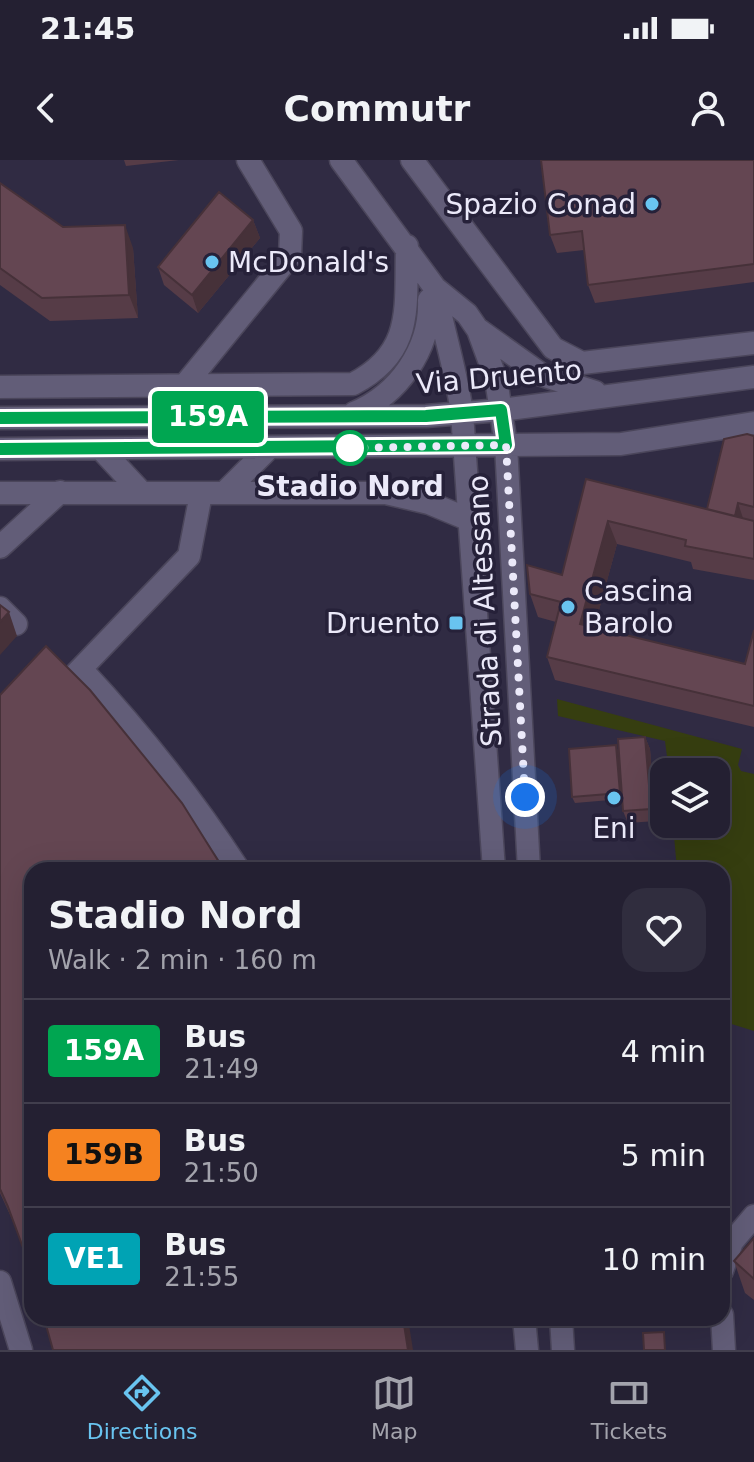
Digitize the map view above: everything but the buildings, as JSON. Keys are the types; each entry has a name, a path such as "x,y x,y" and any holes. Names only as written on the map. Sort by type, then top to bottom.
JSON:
{"street":[{"path":"184,386 290,256 291,231 248,160"},
{"path":"341,160 431,281 467,314 478,330 542,375 570,386 616,396"},
{"name":"Via Druento","path":"412,160 553,348 563,356 582,363 609,362 754,343"},
{"path":"0,387 353,384 370,375 396,350 401,335 407,246"},
{"path":"346,416 374,405 412,366 426,333 431,281"},
{"name":"Strada di Altessano","path":"431,281 442,329 454,361 462,413 493,862"},
{"name":"Strada di Altessano","path":"478,330 496,379 506,445 529,862"},
{"name":"Via Druento","path":"0,418 462,413 754,377"},
{"path":"224,387 249,417"},
{"path":"0,449 621,444 754,423"},
{"path":"224,493 269,448"},
{"path":"101,449 142,493"},
{"path":"0,547 60,492"},
{"path":"0,493 386,493 429,503 470,520"},
{"path":"201,494 189,556 76,674 132,723 203,815 234,862"},
{"path":"730,1248 754,1216"},
{"path":"0,1282 21,1350"},
{"path":"562,1326 563,1350"},
{"path":"723,1326 724,1350"}],"green space":[{"path":"557,699 742,749 738,765 741,771 754,774 754,1031 730,1024 730,862 676,862 674,838 730,838 730,758 667,758 665,741 558,716"}],"bus line":[{"name":"159A","path":"0,418 426,416 501,410 506,445 0,449"}],"place":[{"name":"Spazio Conad","path":"652,204"},
{"name":"McDonald's","path":"212,262"},
{"name":"Stadio Nord","path":"350,448"},
{"name":"Cascina Barolo","path":"568,607"},
{"name":"Druento","path":"456,623"},
{"name":"Eni","path":"614,798"}],"route":[{"path":"350,448 506,445 525,797"}]}
